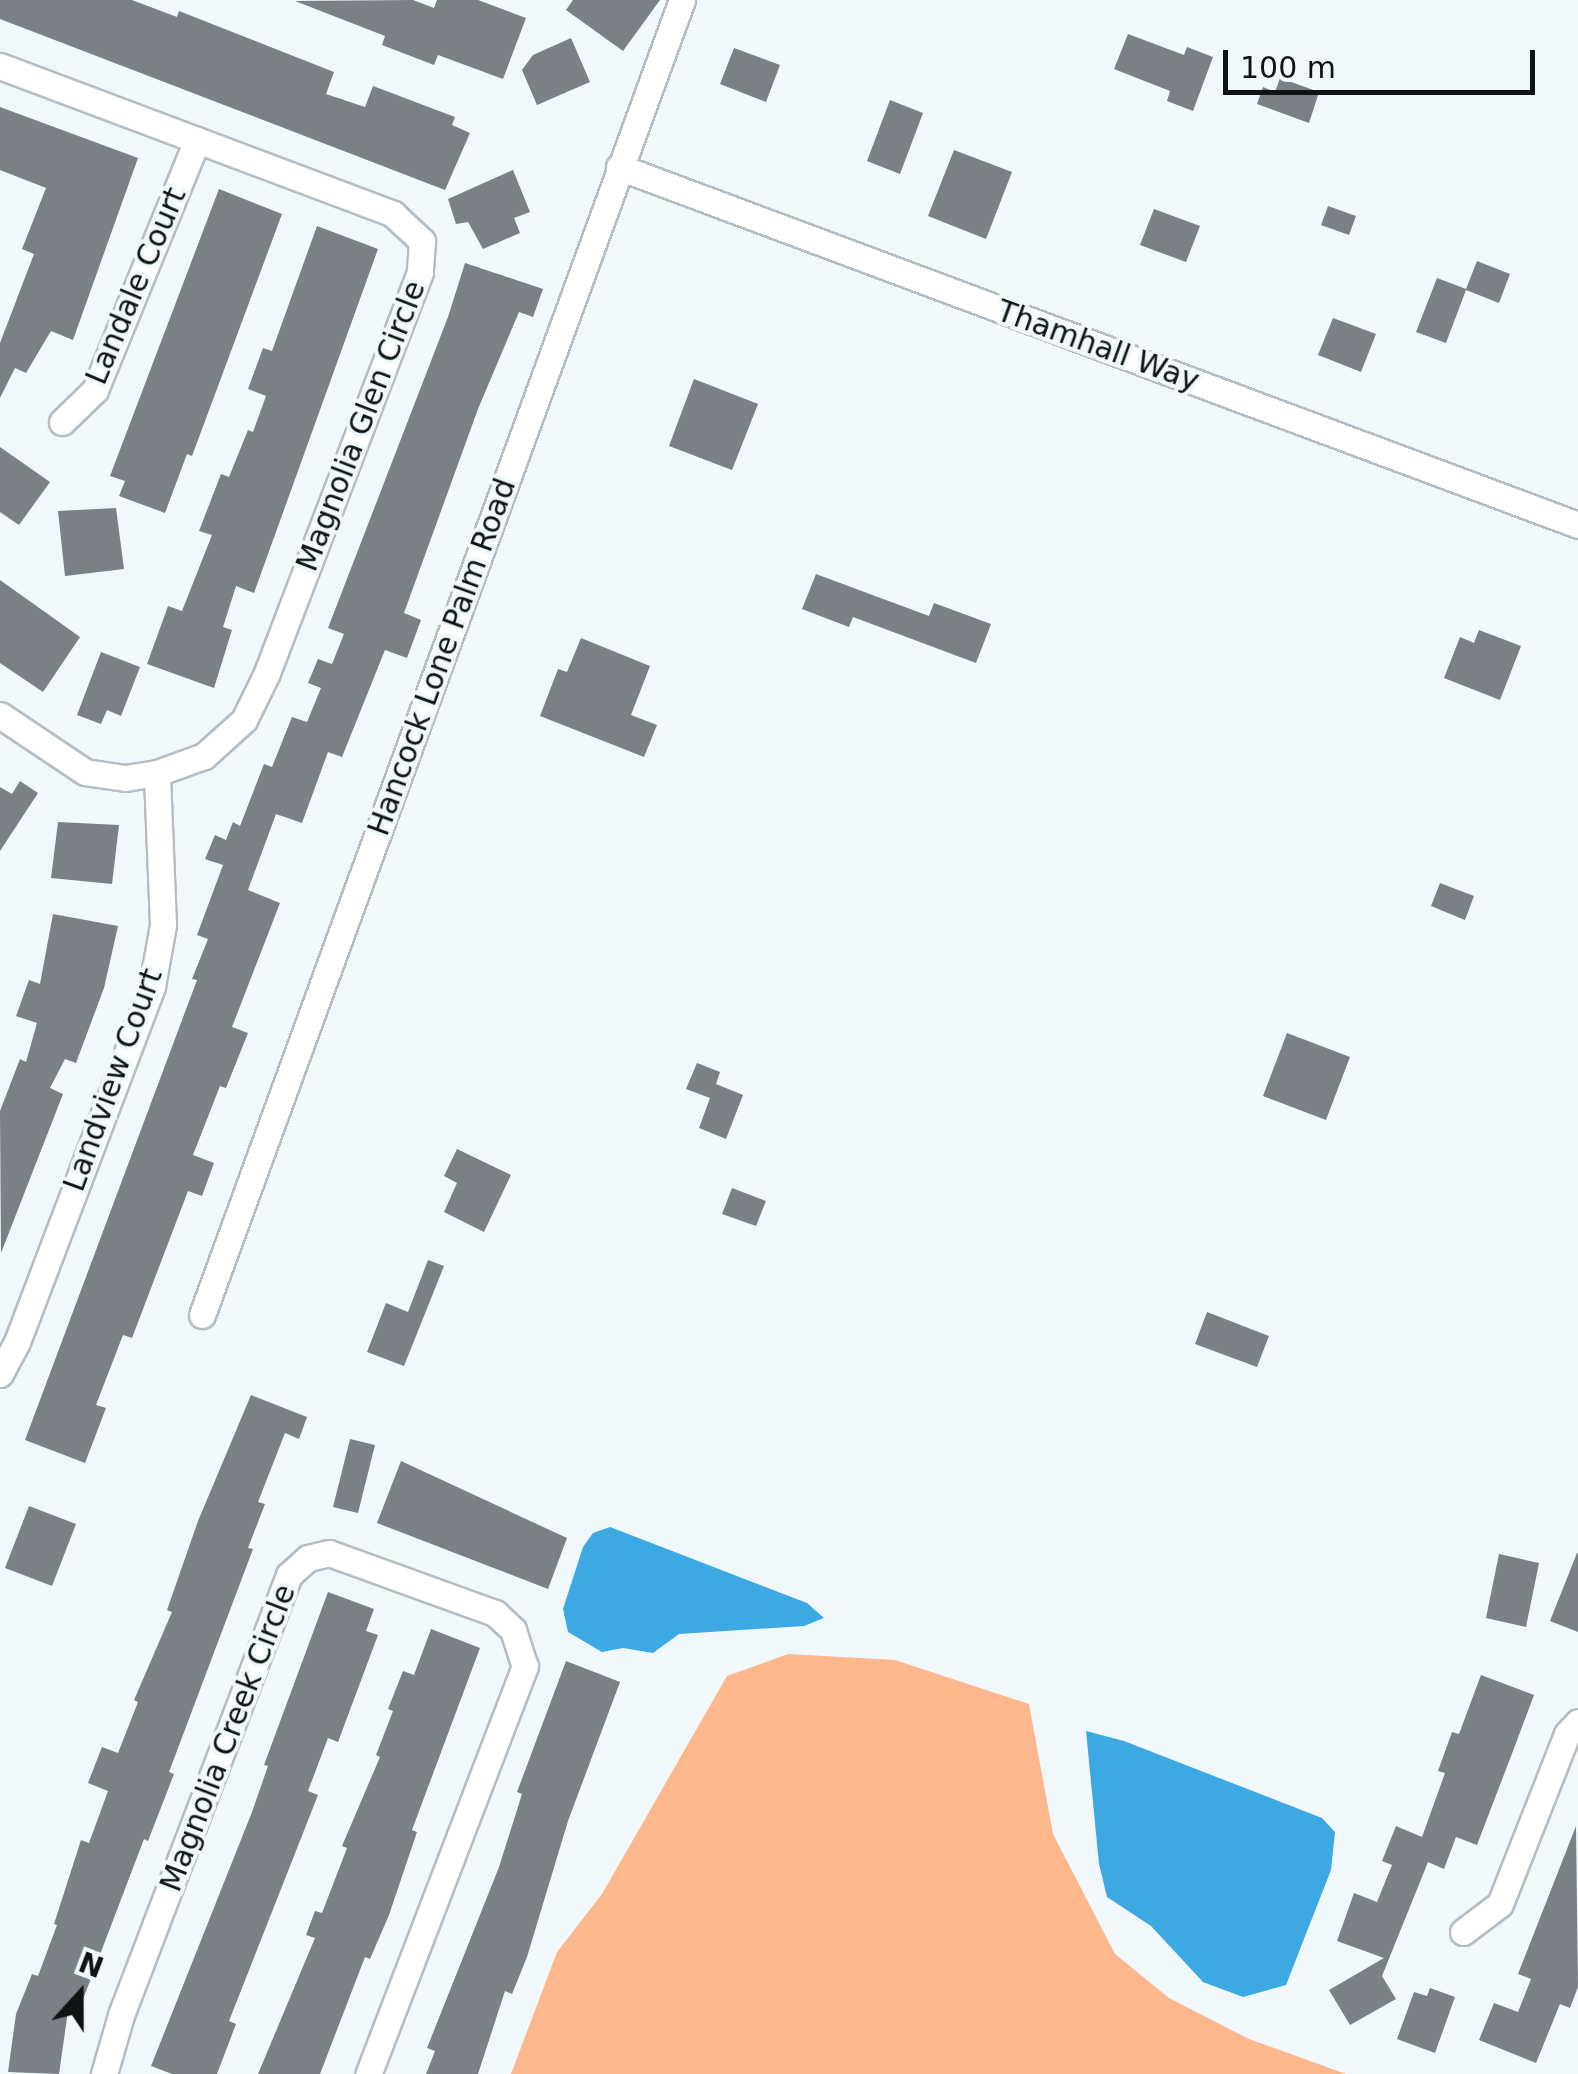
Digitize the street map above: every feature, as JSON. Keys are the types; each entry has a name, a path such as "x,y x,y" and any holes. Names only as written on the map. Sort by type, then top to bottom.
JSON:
{"street":[{"name":"Hancock Lone Palm Road","path":"202,1315 682,0"},
{"name":"Magnolia Glen Circle","path":"0,66 393,214 422,241 420,272 266,674 244,720 204,756 157,773 125,778 85,772 0,715"},
{"name":"Landale Court","path":"62,422 95,390 197,140"},
{"name":"Thamhall Way","path":"619,167 1578,525"},
{"name":"Landview Court","path":"0,1374 17,1342 152,986 162,925 157,773"},
{"name":"Magnolia Creek Circle","path":"104,2074 121,2014 289,1574 308,1558 329,1554 495,1613 513,1630 526,1666 368,2074"},
{"path":"1463,1932 1500,1904 1567,1734 1578,1722"}],"shaded area":[{"path":"788,1654 895,1660 1029,1704 1053,1834 1115,1954 1169,1998 1249,2039 1346,2074 511,2074 557,1952 602,1894 727,1676"}],"water":[{"path":"610,1527 807,1603 824,1618 804,1626 679,1634 653,1653 623,1648 602,1652 568,1632 563,1609 583,1547 593,1533"},
{"path":"1086,1731 1124,1741 1322,1818 1335,1832 1331,1870 1286,1985 1243,1997 1203,1982 1151,1926 1107,1897 1099,1864"}],"building":[{"path":"0,0 132,0 177,17 179,11 334,72 326,94 365,107 373,86 455,117 452,125 470,133 445,190 0,19"},
{"path":"413,0 434,8 437,0 478,0 526,18 503,79 438,55 434,65 382,45 385,36 295,1"},
{"path":"573,0 660,0 623,51 566,10"},
{"path":"1128,34 1184,55 1187,47 1213,57 1193,111 1167,101 1170,91 1114,69"},
{"path":"571,38 590,82 537,105 522,70 533,55"},
{"path":"734,48 780,65 766,102 720,84"},
{"path":"1280,78 1319,92 1309,123 1257,104 1263,87 1275,92"},
{"path":"890,100 923,113 900,174 867,161"},
{"path":"0,107 138,158 73,340 51,331 26,373 15,368 0,398 0,343 34,254 22,249 46,188 0,170"},
{"path":"954,150 1012,172 986,239 928,216"},
{"path":"513,170 530,212 514,218 520,233 483,249 468,222 456,224 448,199"},
{"path":"219,189 282,214 192,456 187,454 165,513 119,496 125,481 110,476"},
{"path":"1328,206 1356,216 1349,235 1321,225"},
{"path":"1154,209 1200,226 1186,262 1140,245"},
{"path":"317,226 378,249 254,593 236,586 223,627 232,630 214,688 147,664 168,606 182,611 212,535 199,531 221,474 229,477 248,430 253,432 266,396 248,389 263,348 272,351"},
{"path":"1477,261 1510,274 1499,303 1466,290 1446,343 1416,332 1437,278 1466,289"},
{"path":"465,263 543,289 533,317 519,312 478,409 404,613 421,620 407,658 385,650 342,757 328,752 302,823 276,814 248,890 280,903 232,1027 248,1033 226,1088 220,1086 193,1155 214,1163 202,1196 188,1191 132,1338 123,1335 96,1405 106,1408 85,1463 25,1440 197,980 192,979 208,939 197,935 223,865 205,859 215,835 226,840 233,822 240,826 264,764 272,767 292,717 307,722 321,688 308,683 318,659 332,664 344,634 328,628 448,317"},
{"path":"1333,318 1376,334 1361,372 1318,355"},
{"path":"694,379 758,404 732,470 669,446"},
{"path":"0,447 50,482 19,525 0,512"},
{"path":"116,508 124,569 65,576 58,511"},
{"path":"816,574 929,616 934,603 991,624 976,663 853,617 849,627 802,609"},
{"path":"0,580 80,637 43,692 0,663"},
{"path":"1479,630 1521,646 1500,700 1444,678 1460,637 1474,643"},
{"path":"581,638 650,666 631,715 657,725 644,757 540,716 558,669 567,672"},
{"path":"101,652 140,667 121,716 107,710 101,724 77,715"},
{"path":"20,781 38,793 0,851 0,787 12,794"},
{"path":"58,822 119,825 112,884 51,878"},
{"path":"1440,883 1474,896 1465,920 1431,906"},
{"path":"53,914 118,926 104,988 76,1063 65,1059 50,1088 63,1094 1,1253 0,1111 20,1059 26,1062 37,1023 16,1016 29,980 40,984"},
{"path":"1287,1033 1350,1057 1326,1120 1263,1096"},
{"path":"697,1063 720,1072 716,1084 743,1095 726,1139 699,1128 710,1098 686,1089"},
{"path":"457,1149 511,1175 484,1232 444,1212 457,1183 444,1176"},
{"path":"732,1188 766,1201 756,1226 722,1214"},
{"path":"428,1260 444,1266 404,1366 367,1352 386,1303 408,1312"},
{"path":"1207,1312 1269,1336 1257,1367 1195,1344"},
{"path":"251,1395 307,1417 299,1439 285,1433 258,1502 265,1504 248,1548 253,1549 169,1772 174,1774 148,1841 144,1839 77,2015 68,2011 59,2074 8,2072 16,2014 32,1974 38,1976 81,1840 89,1843 108,1791 88,1783 102,1747 118,1753 138,1702 134,1700 172,1612 167,1610 198,1521"},
{"path":"350,1439 375,1445 358,1513 333,1507"},
{"path":"401,1461 567,1538 548,1589 377,1523"},
{"path":"29,1506 76,1524 52,1586 5,1568"},
{"path":"1578,1553 1578,1632 1550,1621"},
{"path":"1499,1554 1539,1563 1526,1627 1486,1618"},
{"path":"328,1592 374,1609 366,1631 378,1635 338,1742 328,1738 308,1791 318,1795 229,2021 236,2024 217,2074 172,2074 151,2066 252,1812 268,1766 264,1765"},
{"path":"431,1629 480,1648 412,1830 417,1832 389,1915 370,1959 365,1957 320,2074 258,2074 315,1938 306,1935 315,1911 322,1913 347,1848 342,1846 380,1757 376,1755 393,1711 388,1709 403,1671 414,1675"},
{"path":"566,1661 620,1682 568,1821 527,1957 512,1994 505,1991 478,2074 426,2074 435,2051 427,2048 499,1867 522,1794 517,1792"},
{"path":"1481,1675 1534,1695 1477,1845 1456,1837 1444,1869 1428,1862 1382,1976 1396,1999 1350,2025 1329,1990 1384,1958 1337,1941 1354,1893 1377,1902 1392,1865 1382,1861 1396,1826 1422,1837 1445,1773 1438,1771 1452,1732 1459,1734"},
{"path":"1576,1826 1578,1987 1570,2008 1560,2004 1536,2063 1479,2040 1494,2003 1518,2012 1531,1979 1518,1974"},
{"path":"1430,1988 1455,1997 1435,2053 1397,2039 1414,1992 1427,1996"}]}
